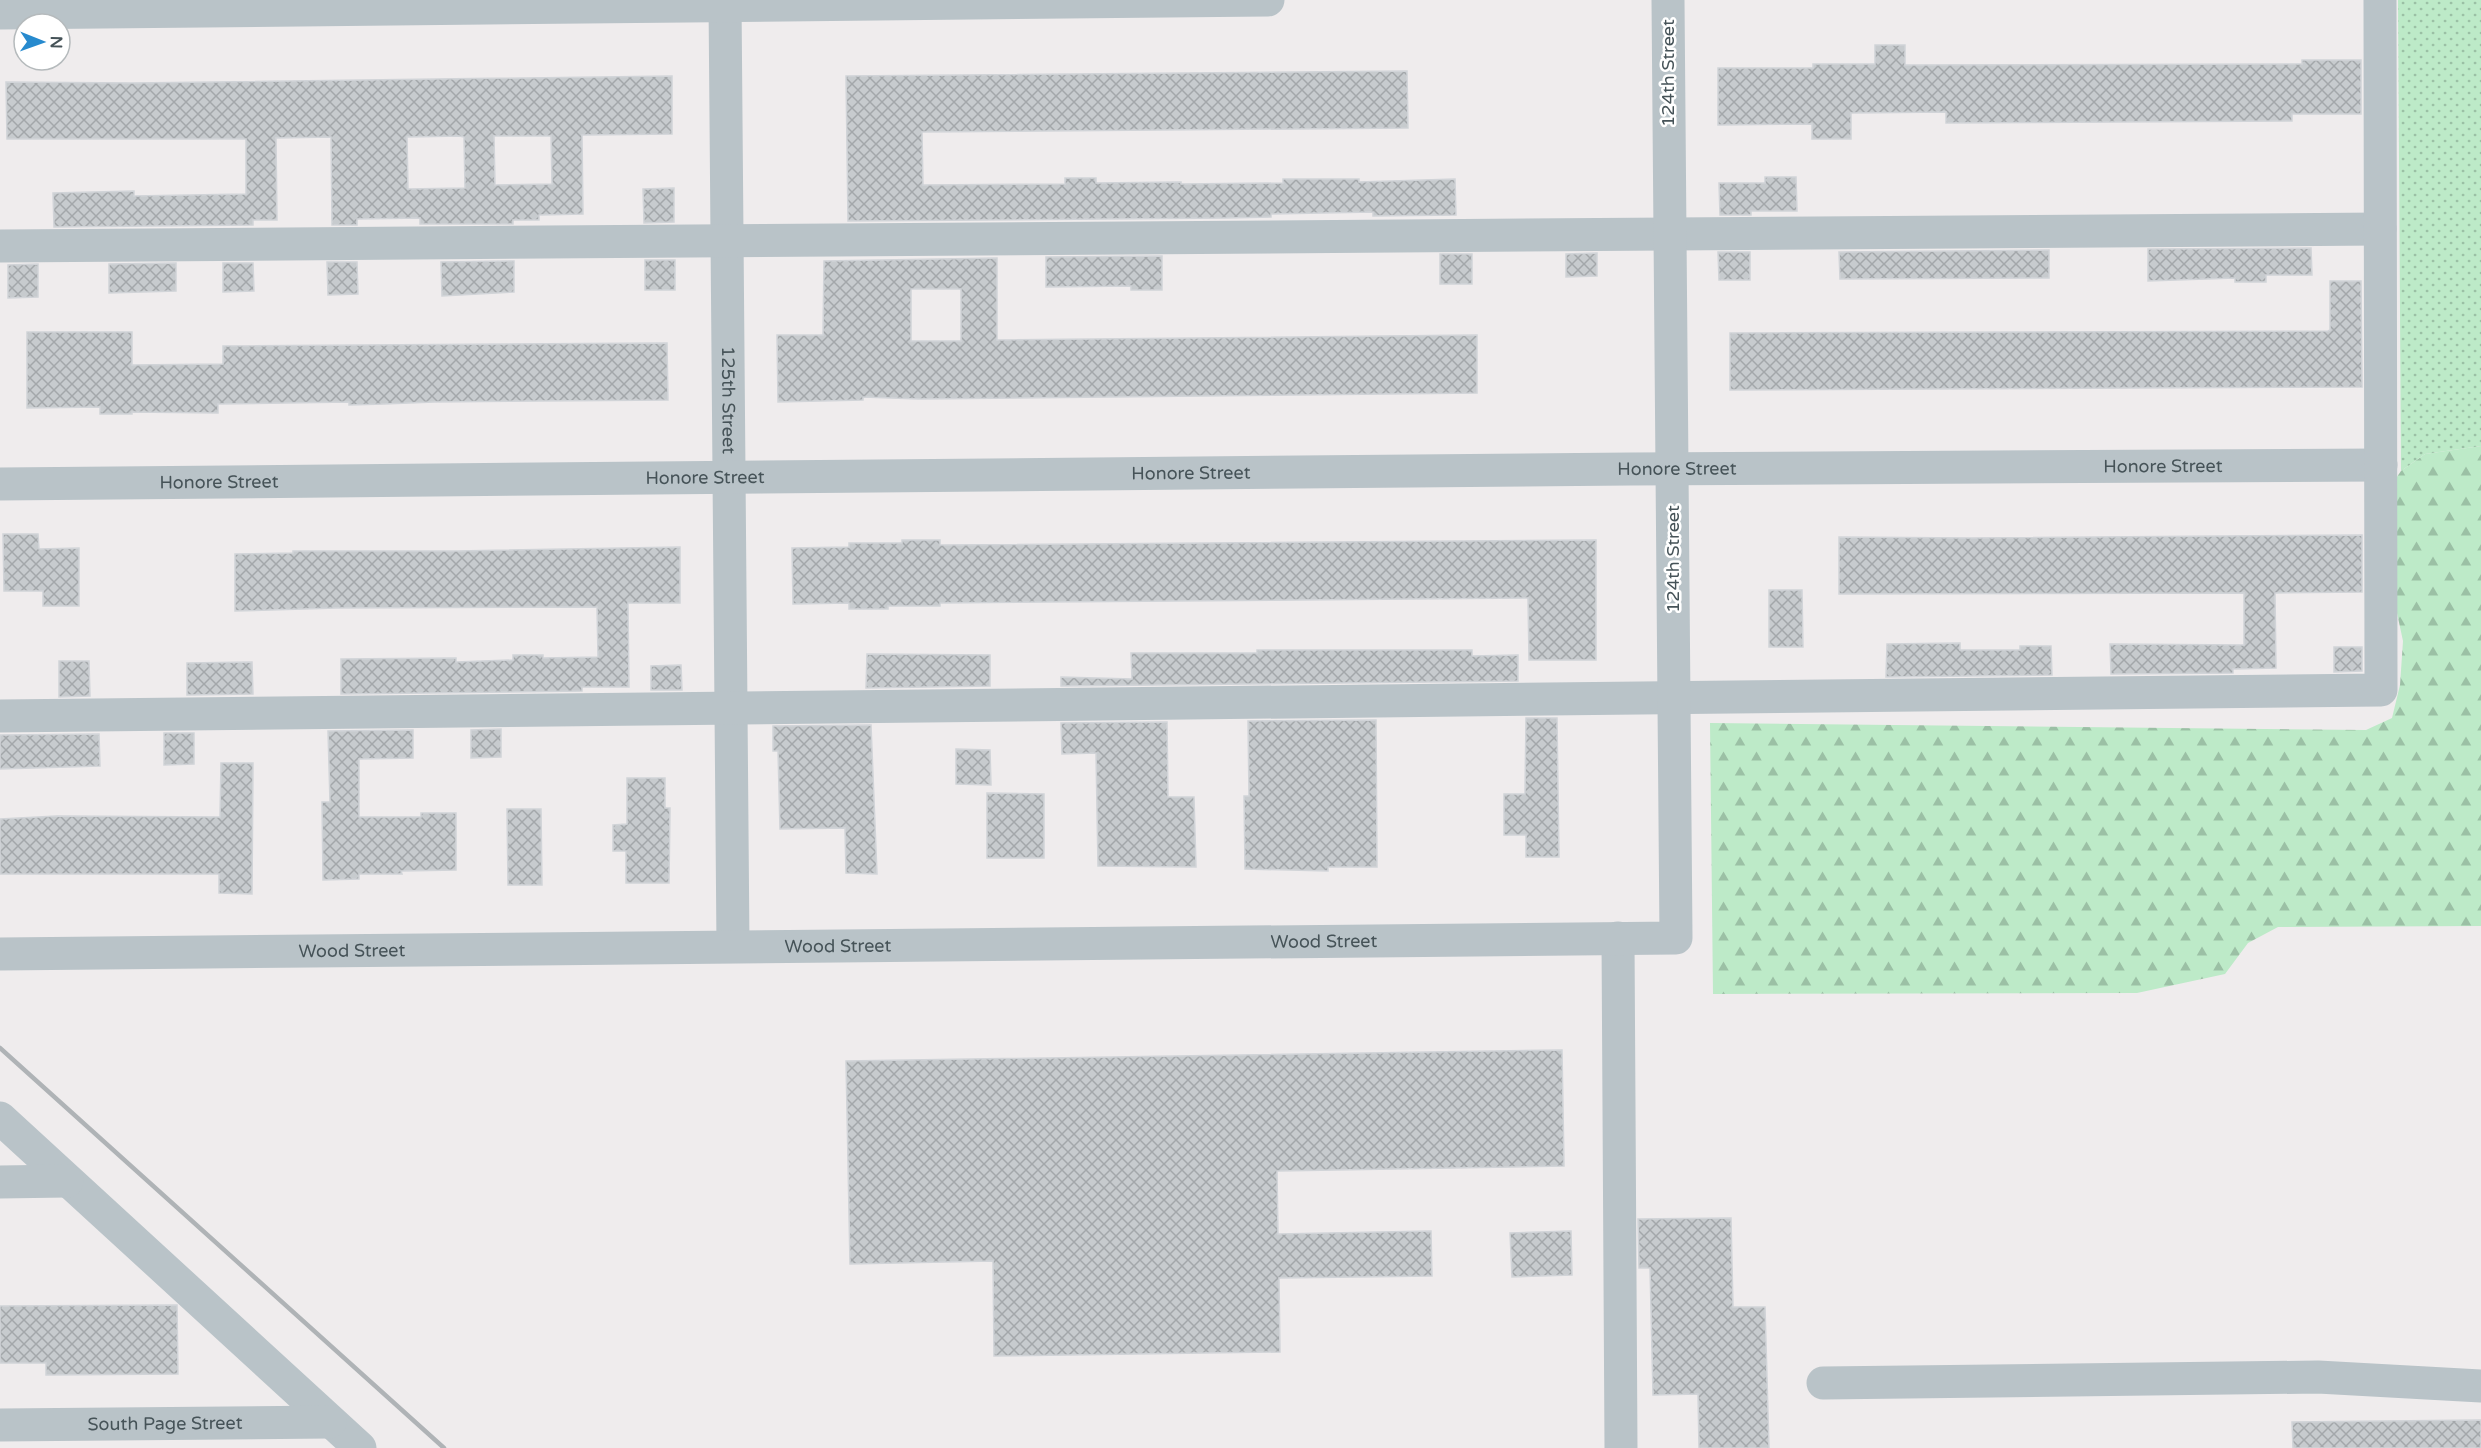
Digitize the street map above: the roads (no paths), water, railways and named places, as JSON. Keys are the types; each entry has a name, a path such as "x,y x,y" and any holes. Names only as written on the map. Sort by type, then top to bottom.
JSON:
{"street":[{"path":"0,13 725,3 1268,0"},
{"name":"124th Street","path":"1668,0 1676,938"},
{"path":"0,716 2381,690 2380,0"},
{"name":"125th Street","path":"725,3 734,946"},
{"path":"0,246 2380,230"},
{"name":"Honore Street","path":"0,484 2381,465"},
{"path":"1618,938 1621,1448"},
{"name":"Wood Street","path":"0,954 1676,938"},
{"path":"0,1118 360,1448"},
{"path":"0,1182 67,1181"},
{"path":"1823,1383 2318,1377 2481,1386"},
{"name":"South Page Street","path":"0,1425 330,1422"}],"railway":[{"path":"0,1048 444,1448"}]}
